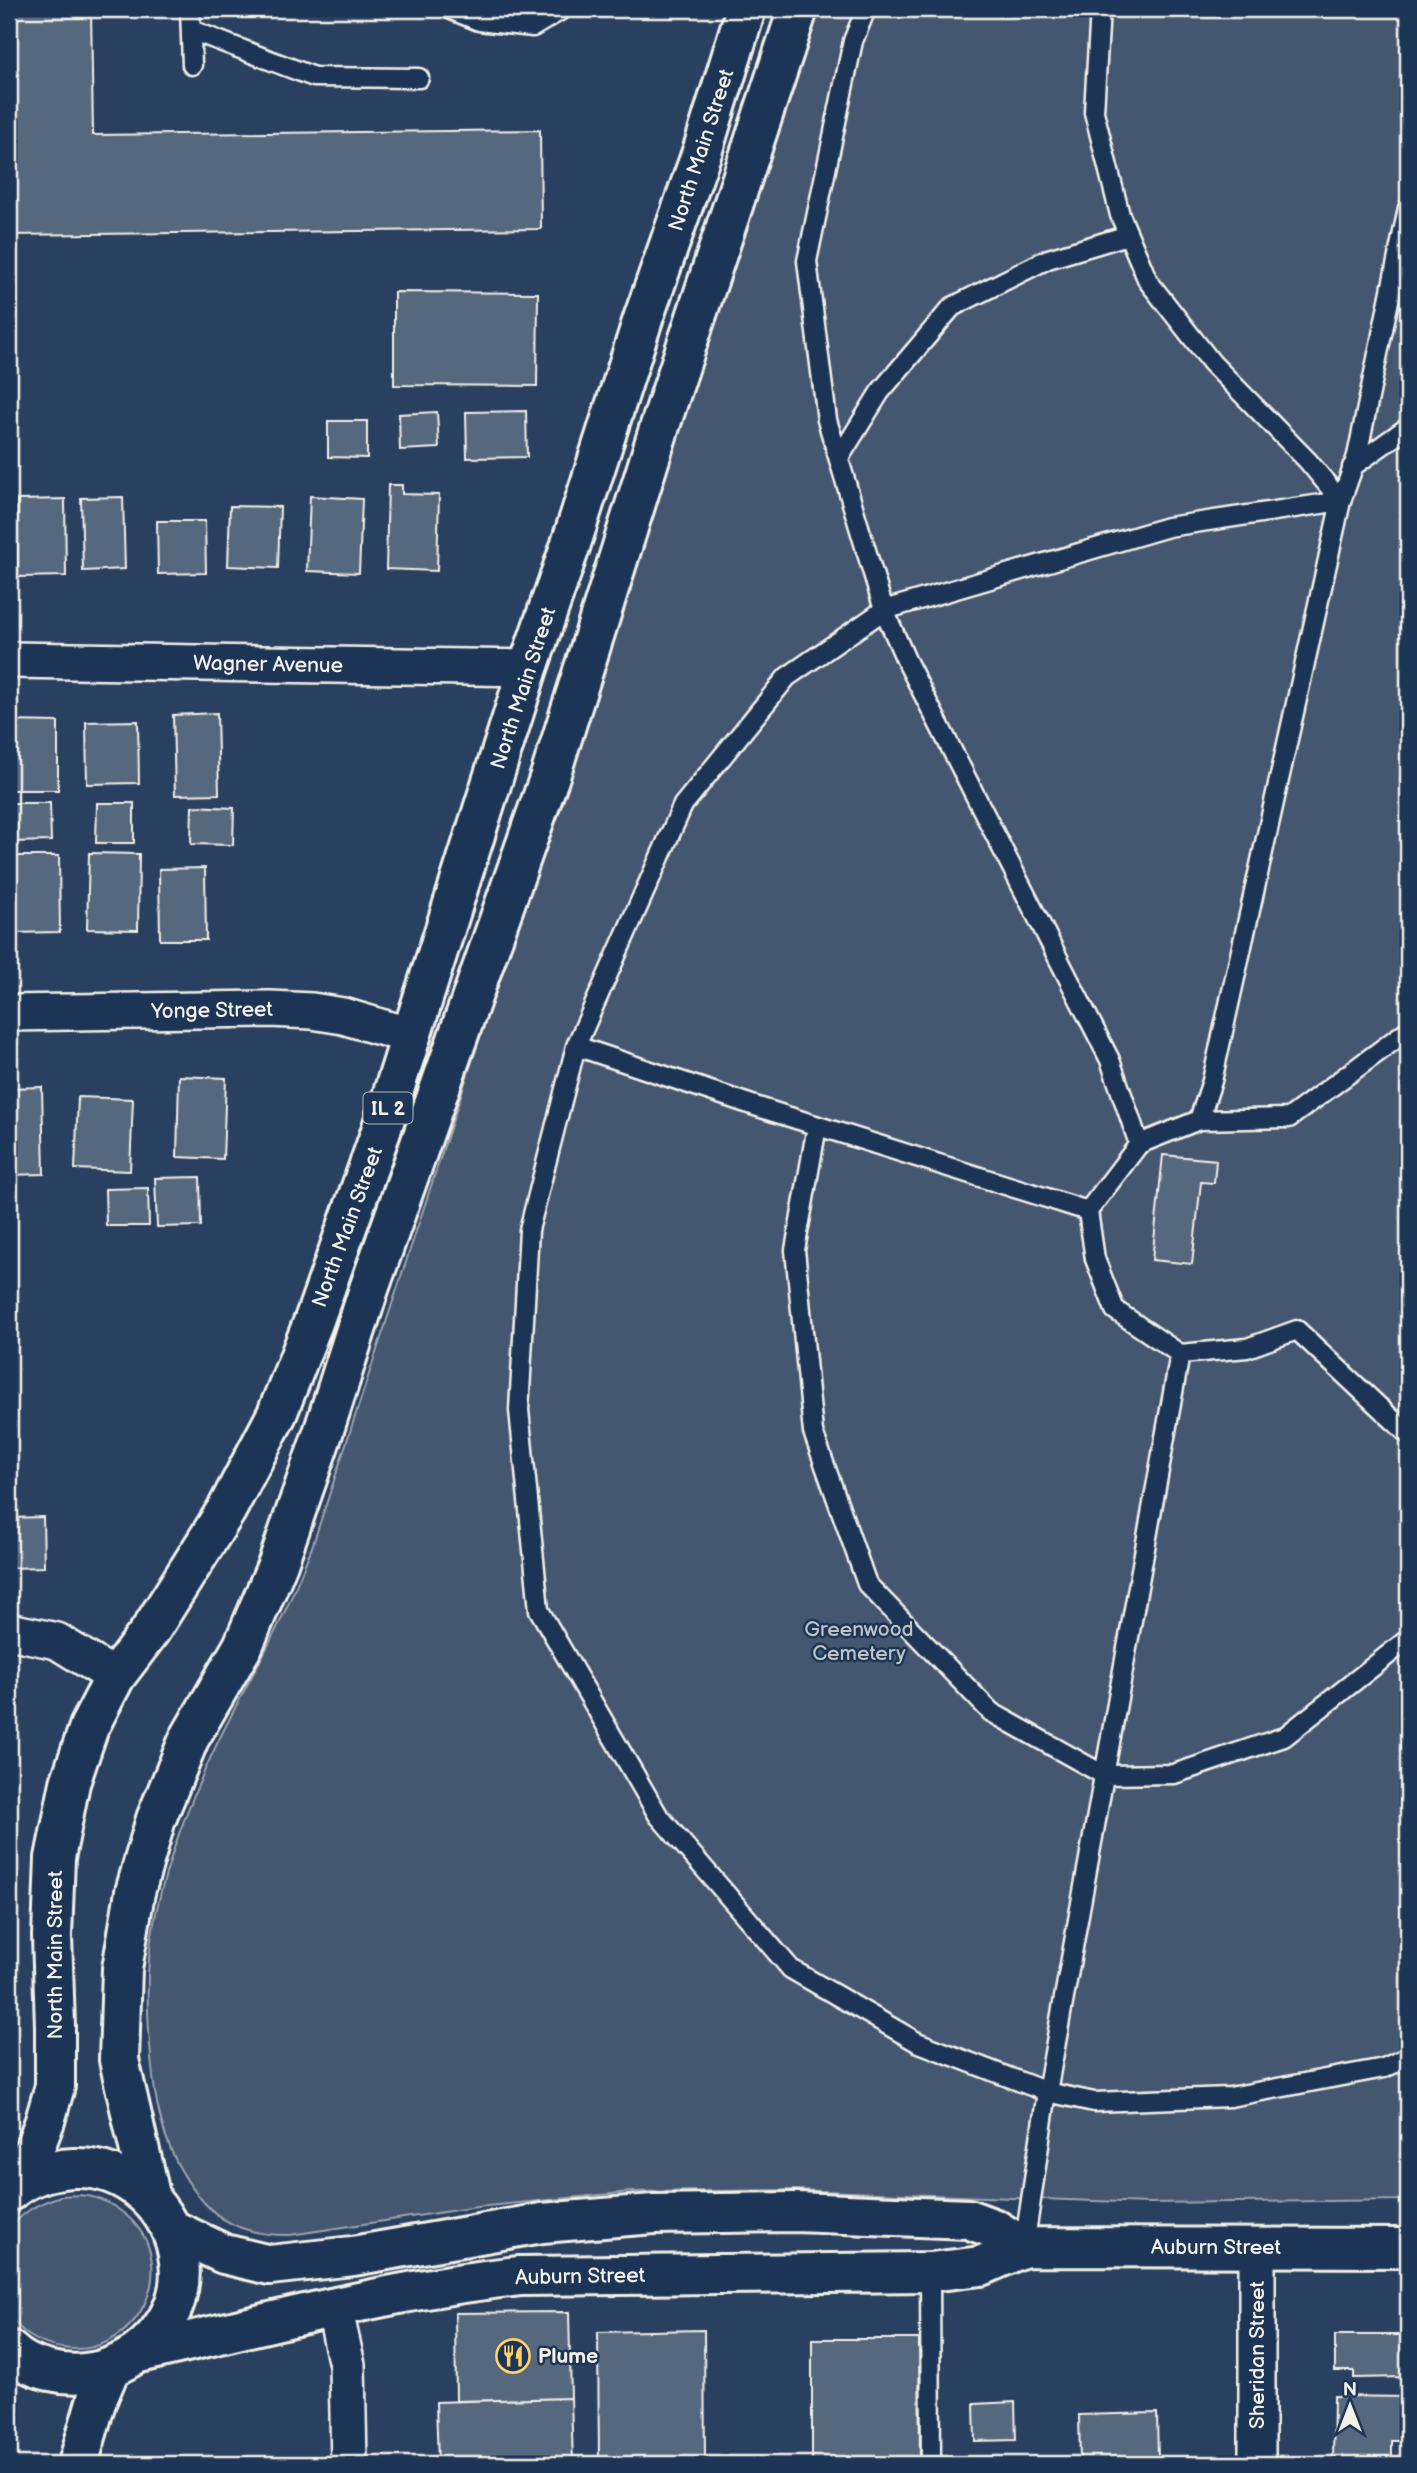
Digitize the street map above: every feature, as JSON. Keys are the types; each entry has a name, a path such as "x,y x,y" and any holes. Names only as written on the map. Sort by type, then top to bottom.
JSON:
{"main road":[{"name":"North Main Street","path":"15,2187 46,2121 55,2086 52,1937 55,1858 70,1783 89,1727 116,1677 149,1631 227,1509 277,1414 314,1320 376,1146 528,668 644,316 703,149 746,9"},
{"name":"North Main Street","path":"125,2361 162,2329 177,2297 180,2262 161,2214 119,2060 122,1969 135,1892 156,1819 189,1739 243,1646 278,1563 369,1289 551,774 660,426 798,9"},
{"path":"15,2187 55,2169 90,2168 123,2178 161,2214 224,2254 270,2265 353,2256 542,2223 654,2214 796,2212 968,2220 995,2229 1024,2247"},
{"name":"Auburn Street","path":"9,2350 43,2370 76,2375 334,2307 447,2284 520,2276 930,2272 981,2266 1024,2247 1408,2248"},
{"path":"78,2464 96,2402 125,2361"}],"street":[{"name":"Wagner Avenue","path":"9,660 528,668"},
{"name":"Yonge Street","path":"9,1013 270,1009 312,1011 343,1016 411,1036"},
{"path":"9,1631 57,1641 116,1677"},
{"name":"Sheridan Street","path":"1257,2247 1257,2464"},
{"path":"334,2307 347,2365 349,2464"}],"lane":[{"path":"190,9 192,65"},
{"path":"449,9 479,21 533,27 563,9"},
{"path":"866,9 853,41 807,261 827,420 884,610 906,660 1110,1060 1139,1144"},
{"path":"1100,9 1094,112 1119,215 1148,281 1212,363 1308,461 1341,501"},
{"path":"191,30 314,77 419,78"},
{"path":"1199,1120 1212,1081 1408,208"},
{"path":"839,457 880,392 952,307 1048,258 1128,235"},
{"path":"1352,467 1408,427"},
{"path":"1341,501 1168,527 884,610 787,677 683,805 576,1046 529,1230 519,1410 539,1610 657,1815 791,1969 917,2042 1047,2092 1094,2102 1230,2097 1384,2068 1408,2057"},
{"path":"1408,1030 1289,1118 1199,1120 1139,1144 1088,1211 1095,1259 1115,1310 1180,1354 1247,1348 1297,1330 1408,1434"},
{"path":"576,1046 817,1126 1088,1211"},
{"path":"817,1126 795,1250 813,1433 867,1584 991,1712 1104,1775 1174,1774 1284,1737 1408,1639"},
{"path":"1024,2247 1047,2092 1180,1354"},
{"path":"930,2272 931,2464"}],"green space":[{"name":"Greenwood Cemetery","path":"819,9 1408,9 1408,2200 1148,2203 794,2190 631,2192 477,2207 290,2235 252,2231 222,2218 198,2195 177,2163 157,2106 149,2031 148,1972 151,1942 166,1872 196,1789 279,1623 312,1547"},
{"path":"61,2196 93,2197 126,2215 143,2236 151,2259 151,2282 144,2305 131,2324 112,2339 89,2348 62,2348 38,2341 19,2327 9,2314 9,2232 19,2218 31,2209"}],"building":[{"path":"9,9 91,9 93,135 540,130 541,229 9,235"},
{"path":"394,292 538,293 537,386 394,385"},
{"path":"526,411 527,457 467,458 466,412"},
{"path":"437,412 439,448 400,450 399,414"},
{"path":"328,421 367,421 367,458 328,457"},
{"path":"388,485 402,485 402,494 439,495 437,571 386,569"},
{"path":"310,496 362,499 359,573 307,571"},
{"path":"123,497 125,569 83,571 81,498"},
{"path":"65,499 66,576 18,577 17,500"},
{"path":"230,506 280,507 278,568 228,566"},
{"path":"157,521 205,521 206,573 158,574"},
{"path":"217,713 219,794 175,795 173,715"},
{"path":"9,721 58,722 58,790 9,790"},
{"path":"138,721 139,783 87,784 86,722"},
{"path":"11,803 50,803 51,841 12,842"},
{"path":"97,803 134,803 134,843 96,843"},
{"path":"192,806 234,808 233,845 191,844"},
{"path":"89,853 139,854 138,930 87,929"},
{"path":"9,856 59,856 60,932 10,933"},
{"path":"205,868 206,940 160,940 159,869"},
{"path":"179,1076 226,1078 223,1159 177,1157"},
{"path":"42,1087 44,1174 9,1175 9,1088"},
{"path":"78,1097 133,1099 130,1171 75,1169"},
{"path":"1163,1155 1216,1160 1214,1183 1201,1182 1192,1264 1152,1260"},
{"path":"200,1177 201,1226 157,1227 155,1178"},
{"path":"148,1188 149,1226 106,1226 105,1189"},
{"path":"43,1517 44,1567 9,1568 9,1518"},
{"name":"Plume","path":"569,2312 571,2398 456,2401 455,2313"},
{"path":"704,2330 705,2464 599,2464 598,2332"},
{"path":"1335,2335 1408,2335 1408,2377 1354,2378 1354,2371 1335,2371"},
{"path":"812,2339 919,2339 920,2464 812,2464"},
{"path":"1334,2396 1408,2397 1408,2441 1392,2441 1392,2464 1333,2464"},
{"path":"571,2398 573,2464 438,2464 436,2402"},
{"path":"1015,2402 1016,2440 975,2441 974,2404"},
{"path":"1157,2413 1158,2459 1080,2460 1079,2415"}],"place":[{"name":"Plume","path":"513,2356"}]}
